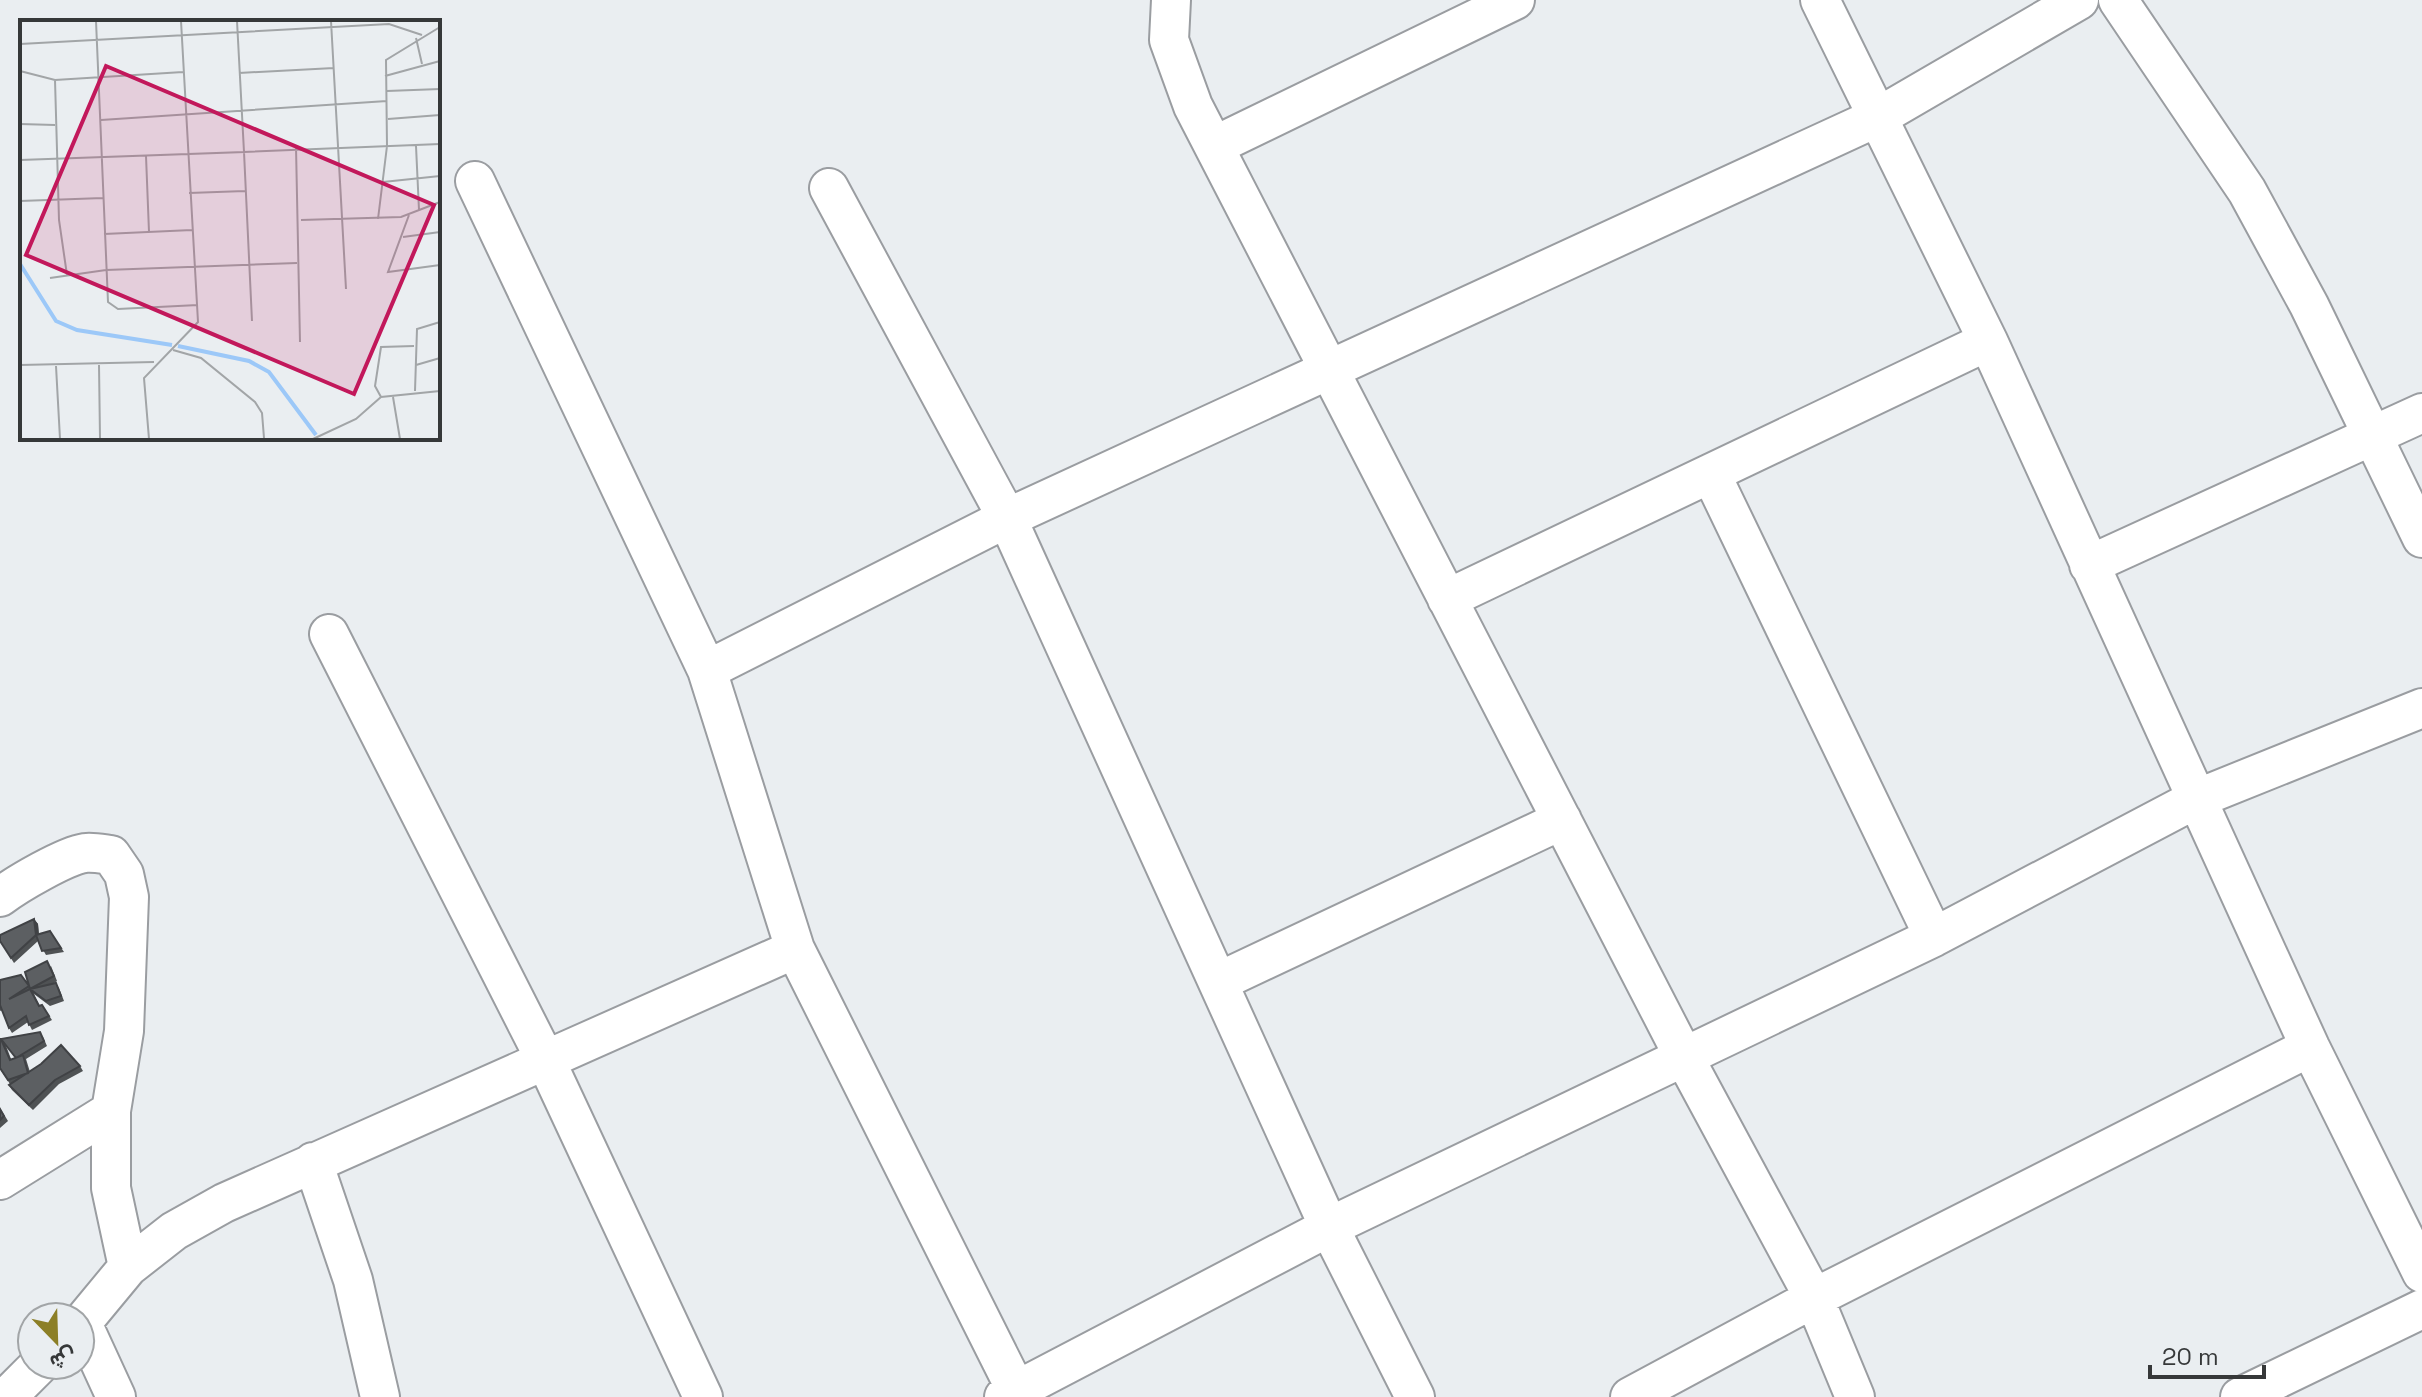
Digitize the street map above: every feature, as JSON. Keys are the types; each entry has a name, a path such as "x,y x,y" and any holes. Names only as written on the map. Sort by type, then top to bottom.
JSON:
{"street":[{"path":"1171,0 1169,40 1193,106 1684,1057 1814,1298 1855,1397"},
{"path":"1214,146 1515,0"},
{"path":"1820,0 1988,341 2310,1047 2422,1273"},
{"path":"707,670 1007,518 1878,117 2079,0"},
{"path":"2118,0 2247,191 2309,305 2422,538"},
{"path":"475,181 707,670 795,949 1010,1394 1329,1227 1934,937 2196,799 2422,708"},
{"path":"829,188 1007,518 1329,1227 1415,1397"},
{"path":"1447,599 1988,341"},
{"path":"2089,565 2422,413"},
{"path":"1711,474 1934,937"},
{"path":"329,634 545,1059 703,1397"},
{"path":"1218,982 1562,820"},
{"path":"0,897 14,887 86,853 111,855 124,874 129,897 124,1031 111,1111 111,1188 128,1267"},
{"path":"96,1306 128,1267 174,1231 224,1203 795,949"},
{"path":"1630,1397 1814,1298 2310,1047"},
{"path":"0,1180 111,1111"},
{"path":"313,1162 353,1280 380,1397"},
{"path":"2240,1397 2422,1309"},
{"path":"96,1355 116,1397"},
{"path":"7,1397 23,1381"}],"building":[{"path":"34,919 36,935 11,958 0,941 0,935"},
{"path":"50,931 61,948 42,951 36,935"},
{"path":"47,961 54,976 30,989 25,972"},
{"path":"21,975 29,986 9,999 30,989 39,1006 42,1005 49,1016 29,1025 26,1016 9,1028 0,1005 0,980"},
{"path":"56,983 61,996 46,1001 30,989"},
{"path":"40,1032 44,1041 16,1058 1,1039"},
{"path":"0,1039 10,1060 23,1055 28,1073 8,1080 0,1068"},
{"path":"61,1045 80,1066 55,1080 29,1105 9,1085 41,1064"}]}
